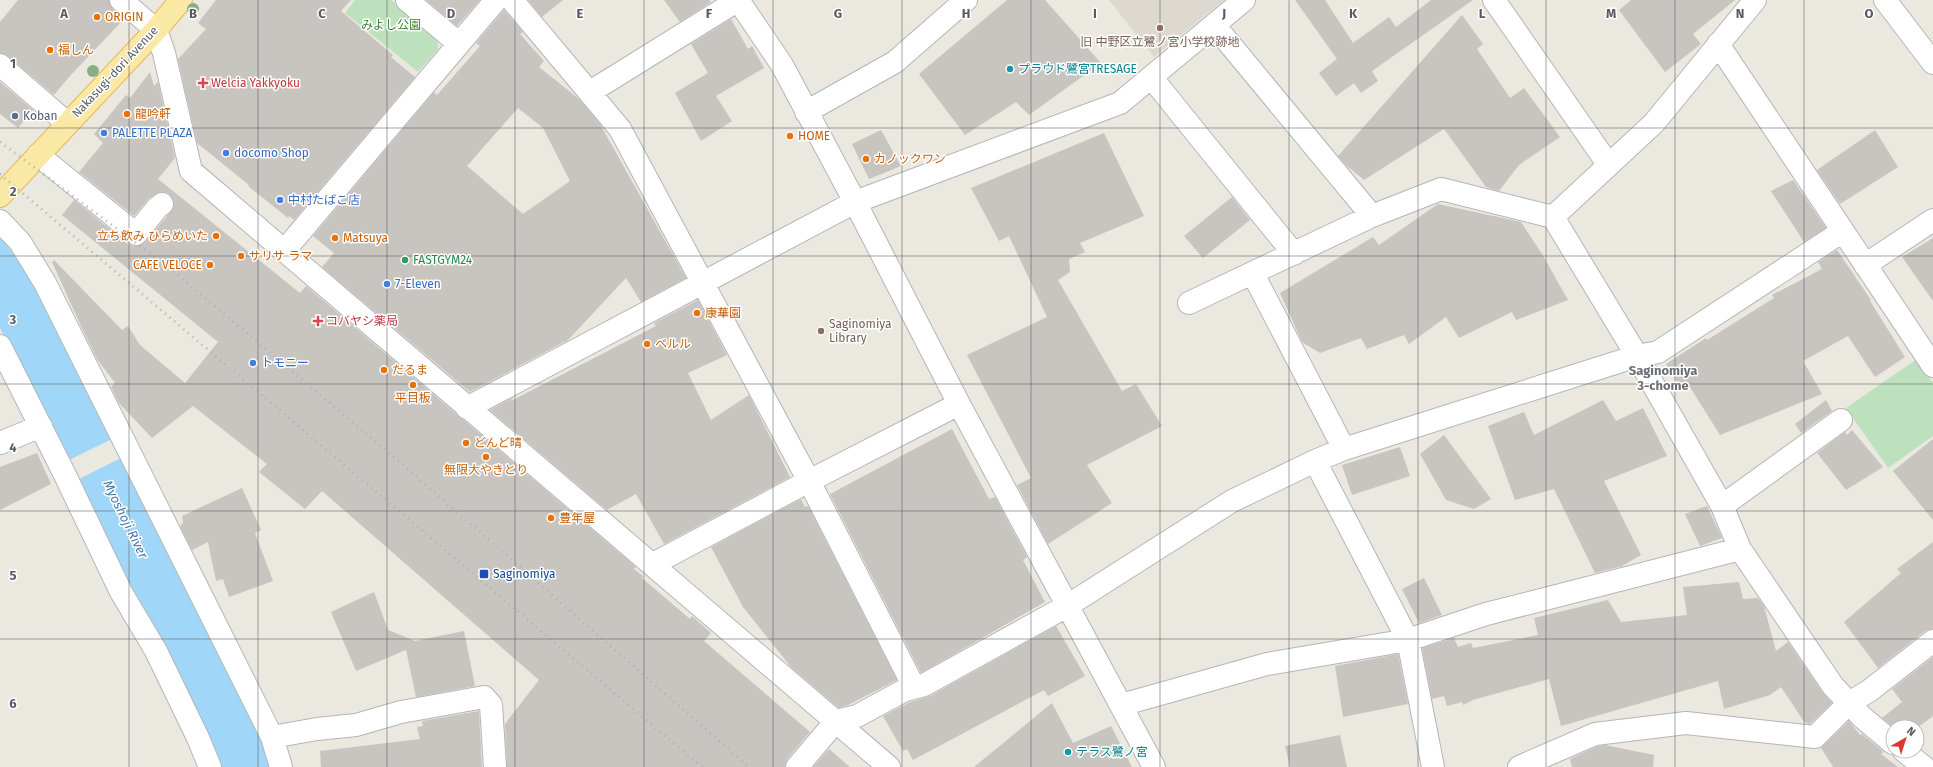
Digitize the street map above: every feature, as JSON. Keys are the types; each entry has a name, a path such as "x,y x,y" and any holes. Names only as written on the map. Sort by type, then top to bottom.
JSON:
{"main road":[{"name":"Nakasugi-dori Avenue","path":"0,196 156,30 181,0"}],"street":[{"path":"121,0 156,30 164,53 191,171 889,767"},
{"path":"407,0 458,44"},
{"path":"284,251 496,0"},
{"path":"512,0 620,129 809,481 914,688"},
{"path":"590,92 726,7 731,0"},
{"path":"738,0 782,65 855,202 959,404 1154,767"},
{"path":"806,112 895,62 966,0"},
{"path":"467,408 855,202 1120,102 1244,0"},
{"path":"1494,0 1608,164"},
{"path":"1553,217 1608,164 1654,123 1755,0"},
{"path":"1884,0 1932,59"},
{"path":"1214,25 1372,216"},
{"path":"1718,44 1933,366"},
{"path":"0,65 68,123"},
{"path":"1151,77 1294,254"},
{"path":"38,155 136,234 162,204"},
{"path":"1189,303 1372,216 1441,189 1553,217 1637,356 1722,506 1740,549 1833,686 1862,717 1885,736"},
{"path":"1865,265 1933,220"},
{"path":"2,224 20,242 45,283 272,737 281,767"},
{"path":"797,767 836,721 857,716 905,690 924,685 1067,606 1232,501 1315,461 1344,449 1637,356 1658,352 1843,232"},
{"path":"1252,274 1344,449"},
{"path":"0,346 41,426 121,592 156,651 198,738 210,767"},
{"path":"652,564 959,404"},
{"path":"1722,506 1841,420"},
{"path":"0,443 41,426"},
{"path":"1315,461 1408,640 1432,767"},
{"path":"1121,705 1267,664 1408,640 1486,614 1740,549"},
{"path":"1519,767 1595,734 1686,723 1815,737 1849,703 1869,691 1933,641"},
{"path":"272,737 317,729 356,725 401,712 484,697 491,704 495,767"},
{"path":"1914,759 1924,767"}],"shaded area":[{"name":"旧 中野区立鷺ノ宮小学校跡地","path":"1109,0 1224,0 1154,57"}],"green space":[{"name":"みよし公園","path":"355,0 391,0 437,39 438,49 418,72 345,13"},
{"path":"1917,359 1933,383 1933,436 1888,468 1846,408"}],"water":[{"name":"Myoshoji River","path":"0,235 36,287 255,725 272,767 219,767 189,701 0,328"}],"pier":[{"path":"114,438 123,457 75,481 65,462"}],"building":[{"path":"18,0 109,0 113,9 124,19 54,95 8,56 0,53 0,22"},
{"path":"216,0 351,0 341,11 393,55 391,57 415,77 294,220 289,216 288,218 197,143 178,59 206,29 198,23"},
{"path":"426,0 480,0 457,26"},
{"path":"528,0 563,0 542,17"},
{"path":"664,0 709,0 711,2 680,22"},
{"name":"プラウド鷺宮TRESAGE","path":"1007,0 1045,0 1101,63 1029,115 1016,102 965,135 919,74"},
{"path":"1295,0 1325,0 1353,43 1389,17 1396,27 1431,0 1473,0 1372,71 1378,81 1361,93 1354,83 1336,96 1319,73 1337,59"},
{"path":"1631,0 1735,0 1693,34 1701,44 1665,72 1619,10"},
{"path":"504,10 523,32 520,34 544,61 539,67 579,99 600,124 686,278 641,302 626,278 568,340 470,392 322,267 334,253 313,236 434,92 437,95 480,46 476,43","holes":["518,108 543,128 570,181 523,214 467,166"]},
{"path":"1462,15 1483,44 1477,49 1510,98 1524,88 1560,137 1519,165 1499,191 1486,187 1444,129 1364,180 1347,166 1338,156"},
{"path":"731,19 748,49 752,46 764,68 716,96 732,121 701,141 675,93 708,73 691,44"},
{"path":"150,72 154,86 158,82 175,158 158,179 300,293 306,286 636,567 634,569 643,576 642,578 690,619 692,616 711,633 704,641 810,732 787,759 785,767 507,767 505,724 539,680 322,491 305,509 259,472 267,464 193,406 152,438 119,403 111,387 115,383 97,359 52,262 54,260 122,330 128,326 140,345 185,383 218,342 62,215 74,200 128,244 134,246 141,245 145,242 173,209 174,203 171,196 166,192 160,192 149,198 134,216 79,172 103,143 94,134 126,95 130,98"},
{"path":"0,82 33,110 18,128 0,114"},
{"path":"881,130 901,166 869,179 852,144"},
{"path":"1875,130 1898,167 1840,204 1817,170"},
{"path":"1104,133 1144,216 1080,243 1085,252 1069,259 1070,272 1058,280 1122,391 1136,384 1162,426 1087,465 1112,503 1048,544 1017,485 1031,478 967,355 1047,317 1009,236 999,241 971,188"},
{"path":"1793,180 1826,228 1804,242 1771,191"},
{"path":"1232,197 1250,220 1203,258 1184,236"},
{"path":"1438,204 1521,222 1542,254 1568,300 1516,320 1512,312 1459,338 1446,317 1409,344 1404,335 1367,349 1361,338 1320,353 1302,342 1280,293 1373,237 1379,245"},
{"path":"1933,238 1933,301 1902,257"},
{"path":"1837,250 1871,300 1870,301 1905,357 1875,377 1848,336 1803,361 1822,394 1720,435 1688,384 1680,386 1666,364 1706,338 1707,340 1774,298 1772,295 1822,269 1818,262"},
{"path":"698,300 727,355 688,373 711,420 749,395 790,477 664,544 636,494 607,510 490,410 514,397 511,401 656,326 654,323"},
{"path":"1603,400 1616,421 1643,408 1667,456 1604,481 1641,555 1622,566 1595,573 1554,489 1515,500 1488,426 1524,412 1534,435"},
{"path":"1826,400 1832,411 1801,433 1795,424"},
{"path":"952,429 989,499 995,497 1027,557 1023,560 1045,602 921,673 830,494"},
{"path":"1852,430 1883,467 1846,490 1817,453 1845,432 1847,435"},
{"path":"1444,435 1491,499 1474,509 1446,500 1420,454"},
{"path":"1933,439 1933,520 1893,471"},
{"path":"1400,447 1410,476 1352,495 1342,465"},
{"path":"37,453 51,484 0,510 0,467"},
{"path":"242,488 261,530 255,533 273,581 229,597 223,579 216,581 208,542 192,550 180,526 183,523 182,516"},
{"path":"801,499 805,507 808,506 897,680 848,705 839,708 791,667 743,607 711,547"},
{"path":"1707,506 1722,538 1700,546 1685,514"},
{"path":"1933,542 1933,629 1925,631 1878,668 1844,622 1901,573 1897,569"},
{"path":"1424,578 1442,615 1419,623 1402,589"},
{"path":"1739,582 1743,599 1758,598 1764,606 1776,651 1788,642 1823,693 1832,703 1810,724 1805,723 1781,687 1770,695 1724,709 1718,681 1561,726 1549,679 1473,700 1463,705 1462,702 1447,706 1444,696 1432,699 1422,648 1454,638 1458,647 1471,643 1473,648 1538,635 1534,618 1608,600 1621,622 1687,615 1683,587"},
{"path":"374,592 388,630 415,641 464,631 475,686 416,697 406,650 356,671 331,612"},
{"path":"1056,626 1085,676 1048,696 1044,690 913,760 907,749 903,751 883,716 910,702 930,696"},
{"path":"1398,654 1408,704 1343,717 1335,666"},
{"path":"1933,657 1933,716 1925,722 1925,719 1885,719 1885,720 1882,718 1902,702 1892,689"},
{"name":"テラス鷺ノ宮","path":"1052,703 1073,743 1111,726 1132,767 974,767"},
{"path":"479,711 482,767 321,767 320,751 420,739 417,727 423,726 422,721"},
{"path":"1849,721 1860,735 1862,734 1884,752 1881,754 1885,757 1885,759 1888,759 1898,767 1833,767 1821,748"},
{"path":"1340,735 1347,767 1290,767 1285,746"},
{"path":"1605,745 1654,755 1653,767 1572,767 1570,759 1598,746"},
{"path":"829,749 850,767 813,767"}],"railway":[{"path":"0,142 166,265 402,464 749,767"},
{"path":"0,174 702,767"}],"place":[{"name":"ORIGIN","path":"97,17"},
{"name":"旧 中野区立鷺ノ宮小学校跡地","path":"1160,28"},
{"name":"福しん","path":"50,50"},
{"name":"プラウド鷺宮TRESAGE","path":"1010,69"},
{"name":"Welcia Yakkyoku","path":"203,83"},
{"name":"龍吟軒","path":"127,114"},
{"name":"Koban","path":"15,116"},
{"name":"PALETTE PLAZA","path":"104,133"},
{"name":"HOME","path":"790,136"},
{"name":"docomo Shop","path":"226,153"},
{"name":"カノックワン","path":"866,159"},
{"name":"中村たばこ店","path":"280,200"},
{"name":"立ち飲み ひらめいた","path":"216,236"},
{"name":"Matsuya","path":"335,238"},
{"name":"サリサ ラマ","path":"241,256"},
{"name":"FASTGYM24","path":"405,260"},
{"name":"CAFE VELOCE","path":"210,265"},
{"name":"7-Eleven","path":"387,284"},
{"name":"康華園","path":"697,313"},
{"name":"コバヤシ薬局","path":"318,321"},
{"name":"Saginomiya Library","path":"821,331"},
{"name":"ペルル","path":"647,344"},
{"name":"トモニー","path":"253,363"},
{"name":"だるま","path":"384,370"},
{"name":"平目板","path":"413,385"},
{"name":"どんど晴","path":"466,443"},
{"name":"無限大やきとり","path":"486,457"},
{"name":"豊年屋","path":"551,518"},
{"name":"Saginomiya","path":"484,574"},
{"name":"テラス鷺ノ宮","path":"1068,752"}],"district":[{"name":"Saginomiya 3-chome","path":"1663,378"}]}
